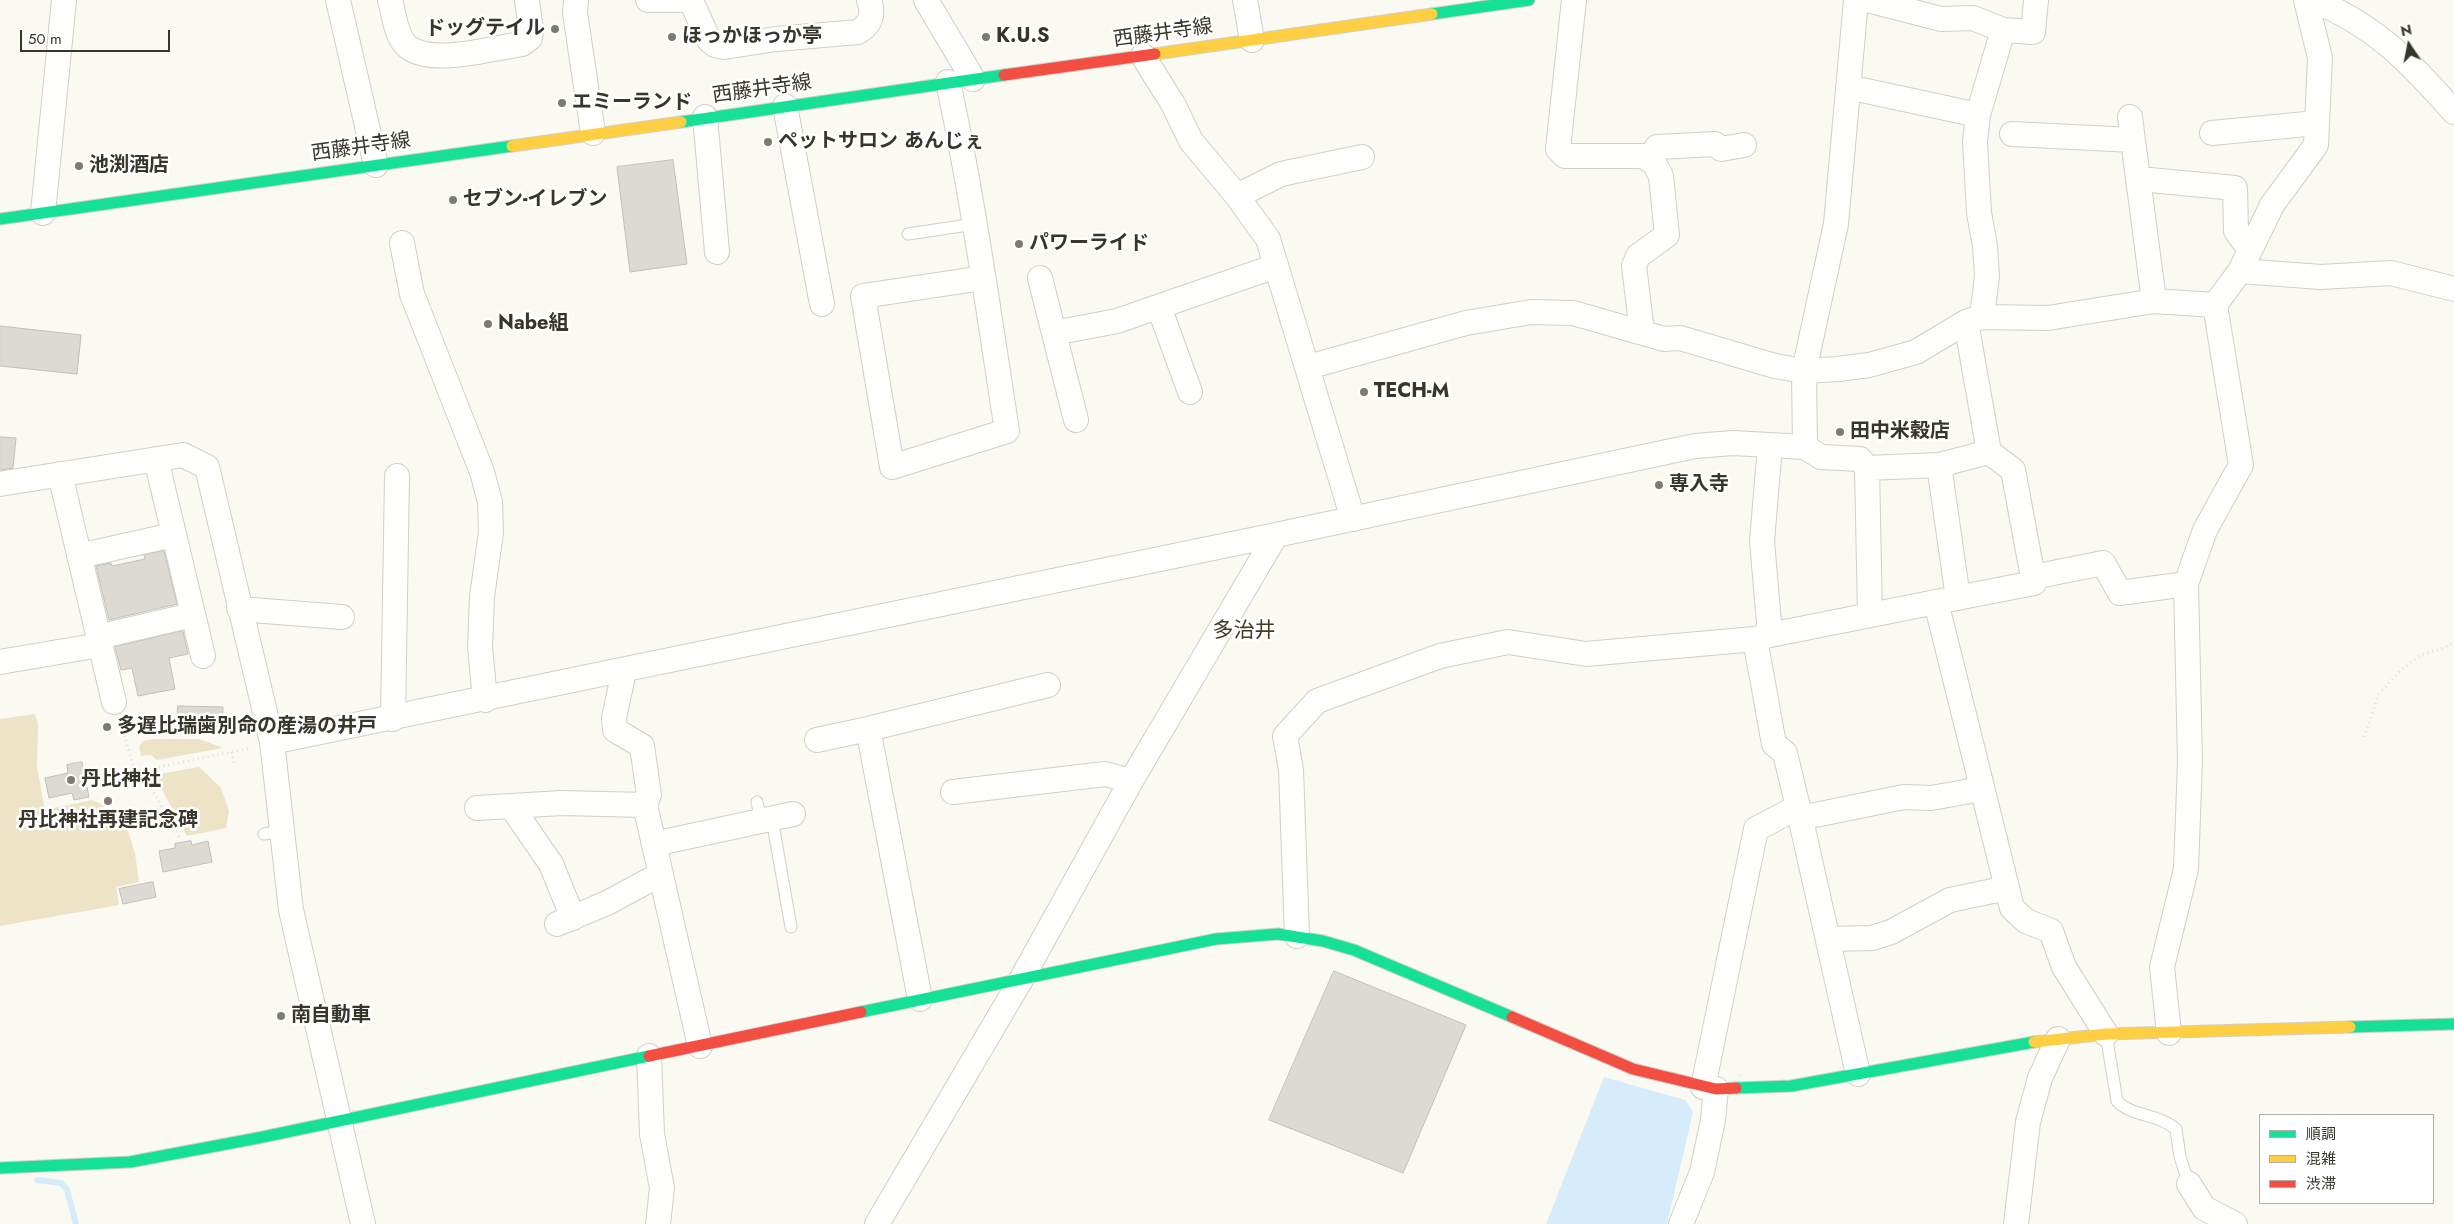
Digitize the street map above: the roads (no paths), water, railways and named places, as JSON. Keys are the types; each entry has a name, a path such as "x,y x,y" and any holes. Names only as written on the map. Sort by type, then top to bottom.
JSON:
{"street":[{"path":"44,212 64,0"},
{"path":"338,0 376,165"},
{"path":"390,0 397,28 406,46 423,55 439,57 522,44 530,38 531,31 527,0"},
{"path":"576,0 575,12 593,133"},
{"path":"648,0 692,0 709,40 715,45 724,47 776,39 858,32 866,27 871,18 869,0"},
{"path":"926,0 973,79"},
{"path":"1245,0 1252,40"},
{"name":"西藤井寺線","path":"0,219 1529,0"},
{"path":"1574,0 1558,149 1565,156 1643,156 1653,162 1661,176 1667,235 1638,256 1634,266 1642,332"},
{"path":"1805,447 1804,371 1836,224 1856,0"},
{"path":"1867,0 1941,19 1973,18 2003,30 2033,32 2036,0"},
{"path":"2169,1033 2162,967 2186,868 2190,762 2186,584 2204,530 2241,466 2216,305 2240,272 2272,206 2316,146 2320,58 2306,0"},
{"path":"2313,0 2338,10 2381,37 2429,83 2454,112"},
{"path":"1297,936 1291,770 1285,736 1317,701 1440,656 1508,642 1586,654 1762,637 2034,583 2013,470 1989,452 1974,319 1987,276 1978,194 1975,142 1978,115 2003,30"},
{"path":"1143,56 1173,104 1190,141 1237,196 1268,239 1353,519"},
{"path":"948,82 966,166 975,224 1006,432 892,467 863,296 983,278"},
{"path":"1848,86 1978,115"},
{"path":"785,106 822,304"},
{"path":"705,117 717,252"},
{"path":"2212,133 2317,123"},
{"path":"2012,134 2132,128 2154,301"},
{"path":"1649,160 1656,147 1715,144 1722,149 1744,145"},
{"path":"1237,196 1281,174 1362,157"},
{"path":"2139,179 2235,188 2236,230 2250,250"},
{"path":"402,243 412,294 482,472 490,502 491,532 482,598 480,647 485,700"},
{"path":"1054,334 1117,321 1276,266"},
{"path":"2240,272 2321,277 2391,273 2454,289"},
{"path":"1040,278 1076,420"},
{"path":"1308,367 1466,322 1531,312 1573,313 1664,339 1680,338 1775,366 1804,371 1869,365 1916,352 1974,319 2048,318 2154,301 2216,305"},
{"path":"1159,306 1190,392"},
{"path":"272,742 485,700 1695,446 1733,443 1805,447 1821,457 1860,459 1867,468 1870,615"},
{"path":"1770,446 1762,541 1762,637 1774,744 1785,753 1858,1074"},
{"path":"1867,468 1938,465 1989,452"},
{"path":"0,484 183,455 207,467 272,742 273,833 363,1224"},
{"path":"156,459 203,656"},
{"path":"1938,465 1947,600 1982,789 2012,908 2026,921 2051,931 2064,967 2106,1034"},
{"path":"60,474 114,702"},
{"path":"393,719 397,476"},
{"path":"79,556 174,535"},
{"path":"877,1224 1022,978 1131,781 1276,535"},
{"path":"2033,576 2103,563 2120,593 2186,584"},
{"path":"240,609 342,616"},
{"path":"0,662 99,641 192,615"},
{"path":"624,671 614,718 615,730 642,746 648,795 645,805 700,1046"},
{"path":"817,740 1048,685"},
{"path":"868,729 920,999"},
{"path":"953,792 1105,774 1131,781"},
{"path":"1681,1224 1702,1172 1713,1120 1709,1088 1756,829 1799,812 1904,797 1931,798 1982,789"},
{"path":"477,808 562,803 645,805"},
{"path":"511,806 551,864 565,921 607,903 661,874"},
{"path":"654,844 771,814"},
{"path":"1828,939 1872,938 1891,932 1950,900 2007,888"},
{"path":"0,1168 130,1162 340,1122 1022,978 1249,935 1297,936 1354,950 1633,1069 1709,1088 1791,1086 2032,1042 2106,1034 2451,1024"},
{"path":"2016,1224 2028,1122 2040,1078 2058,1039"},
{"path":"649,1056 652,1134 662,1188 658,1224"},
{"path":"2189,1184 2204,1208 2235,1224"}],"lane":[{"path":"908,234 975,224"},
{"path":"771,814 791,927"},
{"path":"2106,1034 2117,1101 2124,1109 2165,1120 2176,1128 2180,1157 2189,1184"}],"water":[{"path":"1604,1077 1685,1100 1693,1112 1667,1224 1546,1224"}],"waterway":[{"path":"37,1180 61,1183 67,1190 76,1224"}],"place":[{"name":"ドッグテイル","path":"555,29"},
{"name":"ほっかほっか亭","path":"672,37"},
{"name":"K.U.S","path":"986,37"},
{"name":"エミーランド","path":"562,103"},
{"name":"ペットサロン あんじぇ","path":"768,142"},
{"name":"池渕酒店","path":"79,166"},
{"name":"セブン-イレブン","path":"453,200"},
{"name":"パワーライド","path":"1019,244"},
{"name":"Nabe組","path":"488,324"},
{"name":"TECH-M","path":"1364,392"},
{"name":"田中米穀店","path":"1840,432"},
{"name":"専入寺","path":"1659,485"},
{"name":"多遅比瑞歯別命の産湯の井戸","path":"107,727"},
{"name":"丹比神社","path":"71,780"},
{"name":"丹比神社再建記念碑","path":"108,801"},
{"name":"南自動車","path":"281,1016"}],"district":[{"name":"多治井","path":"1244,632"}]}
